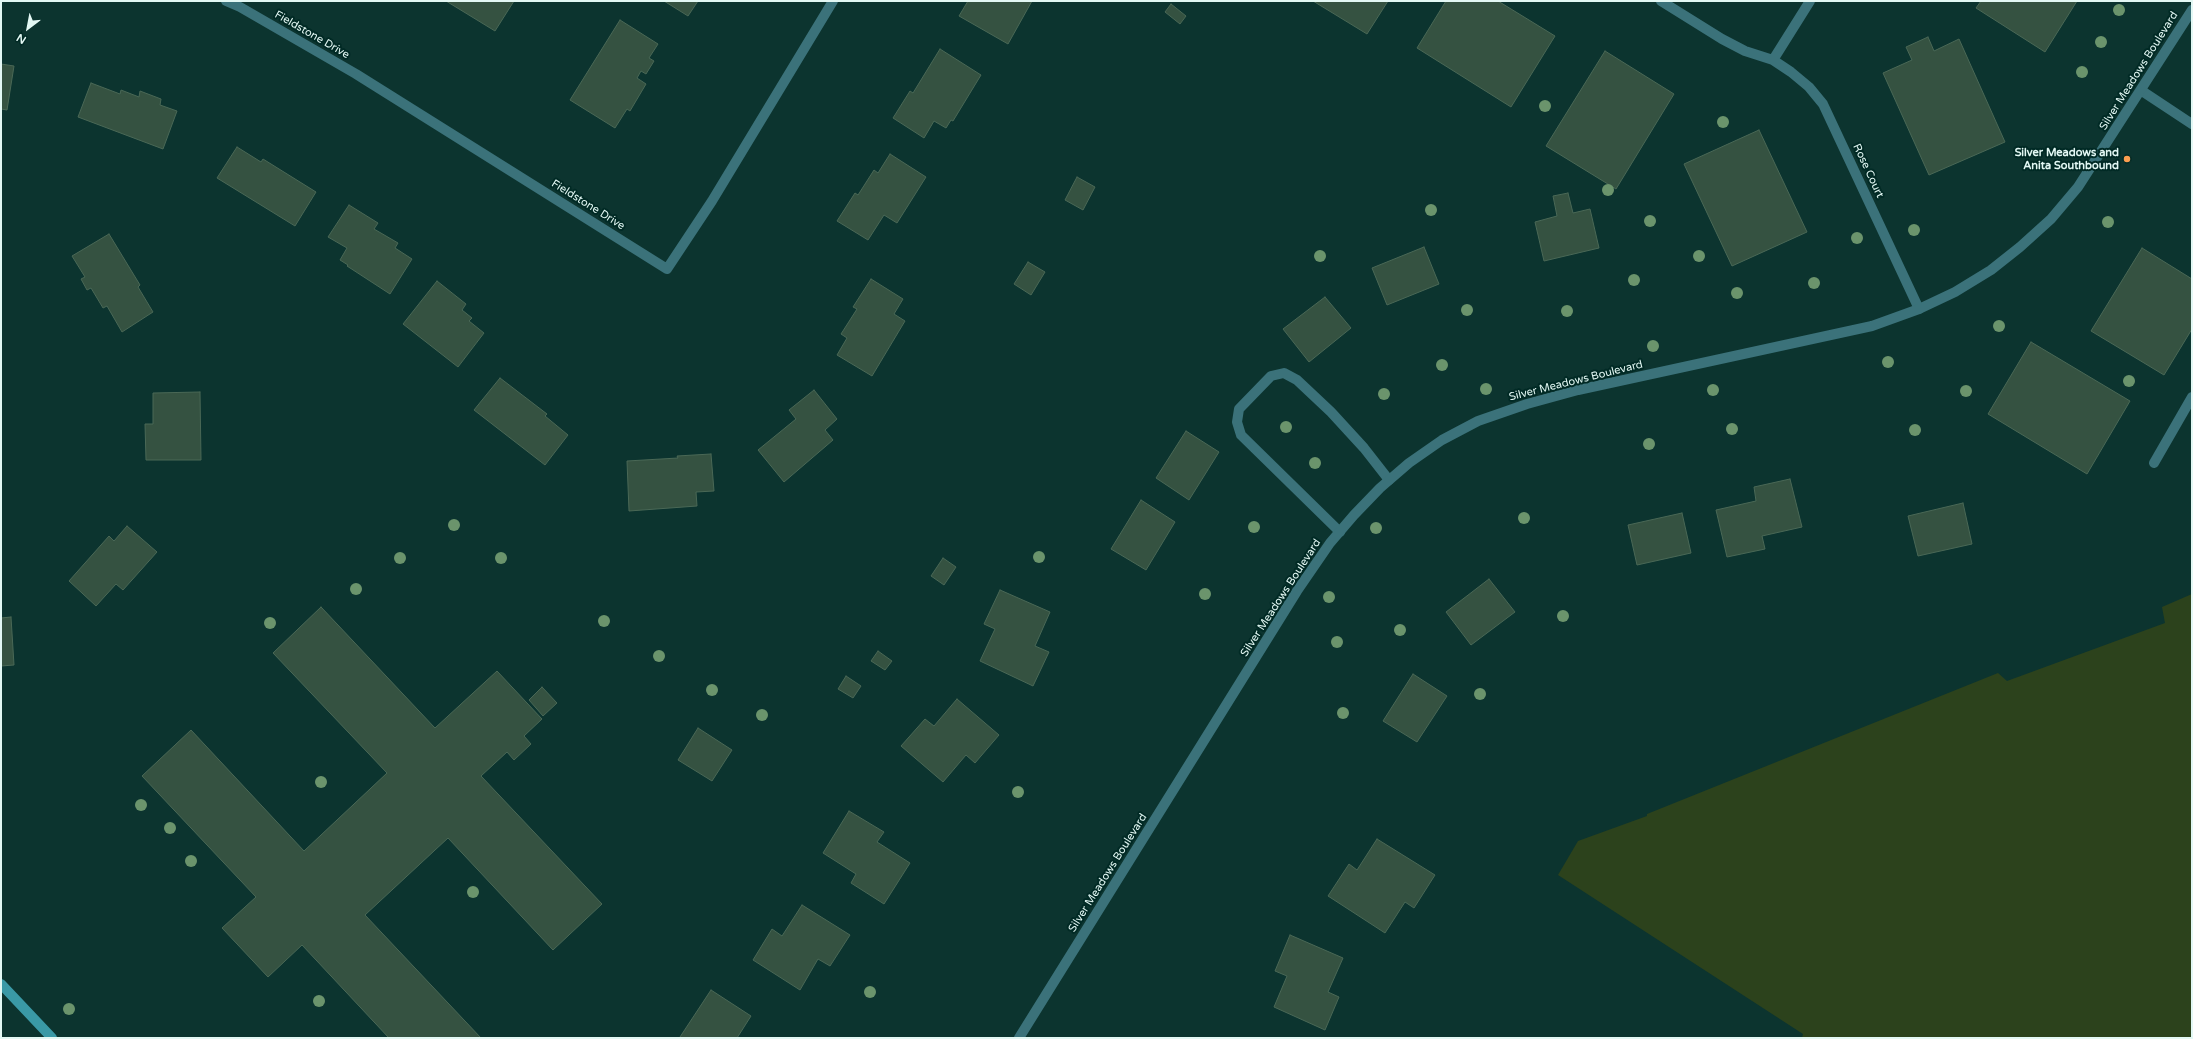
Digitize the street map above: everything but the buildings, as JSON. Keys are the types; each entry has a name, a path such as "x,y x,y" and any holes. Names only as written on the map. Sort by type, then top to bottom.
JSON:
{"main road":[{"path":"1,984 52,1038"}],"street":[{"name":"Fieldstone Drive","path":"226,1 240,7 356,74 667,269 712,201 833,1"},
{"name":"Rose Court","path":"1661,1 1722,39 1745,51 1773,60 1791,72 1809,87 1823,104 1919,309"},
{"path":"1773,60 1810,1"},
{"name":"Silver Meadows Boulevard","path":"1019,1038 1297,591 1354,515 1389,480 1409,463 1442,440 1478,421 1527,404 1578,390 1872,326 1919,309 1955,292 1991,270 2051,219 2078,188 2142,91 2192,10"},
{"path":"2142,91 2192,124"},
{"path":"1340,532 1241,435 1237,422 1239,409 1271,376 1284,373 1297,380 1331,412 1364,448 1389,480"},
{"path":"2154,463 2192,397"}],"green space":[{"path":"2192,594 2192,1038 1802,1038 1803,1034 1558,875 1578,841 1647,816 1647,814 1998,673 2007,681 2165,623 2162,607"}],"place":[{"name":"Silver Meadows and Anita Southbound","path":"2127,159"}]}
